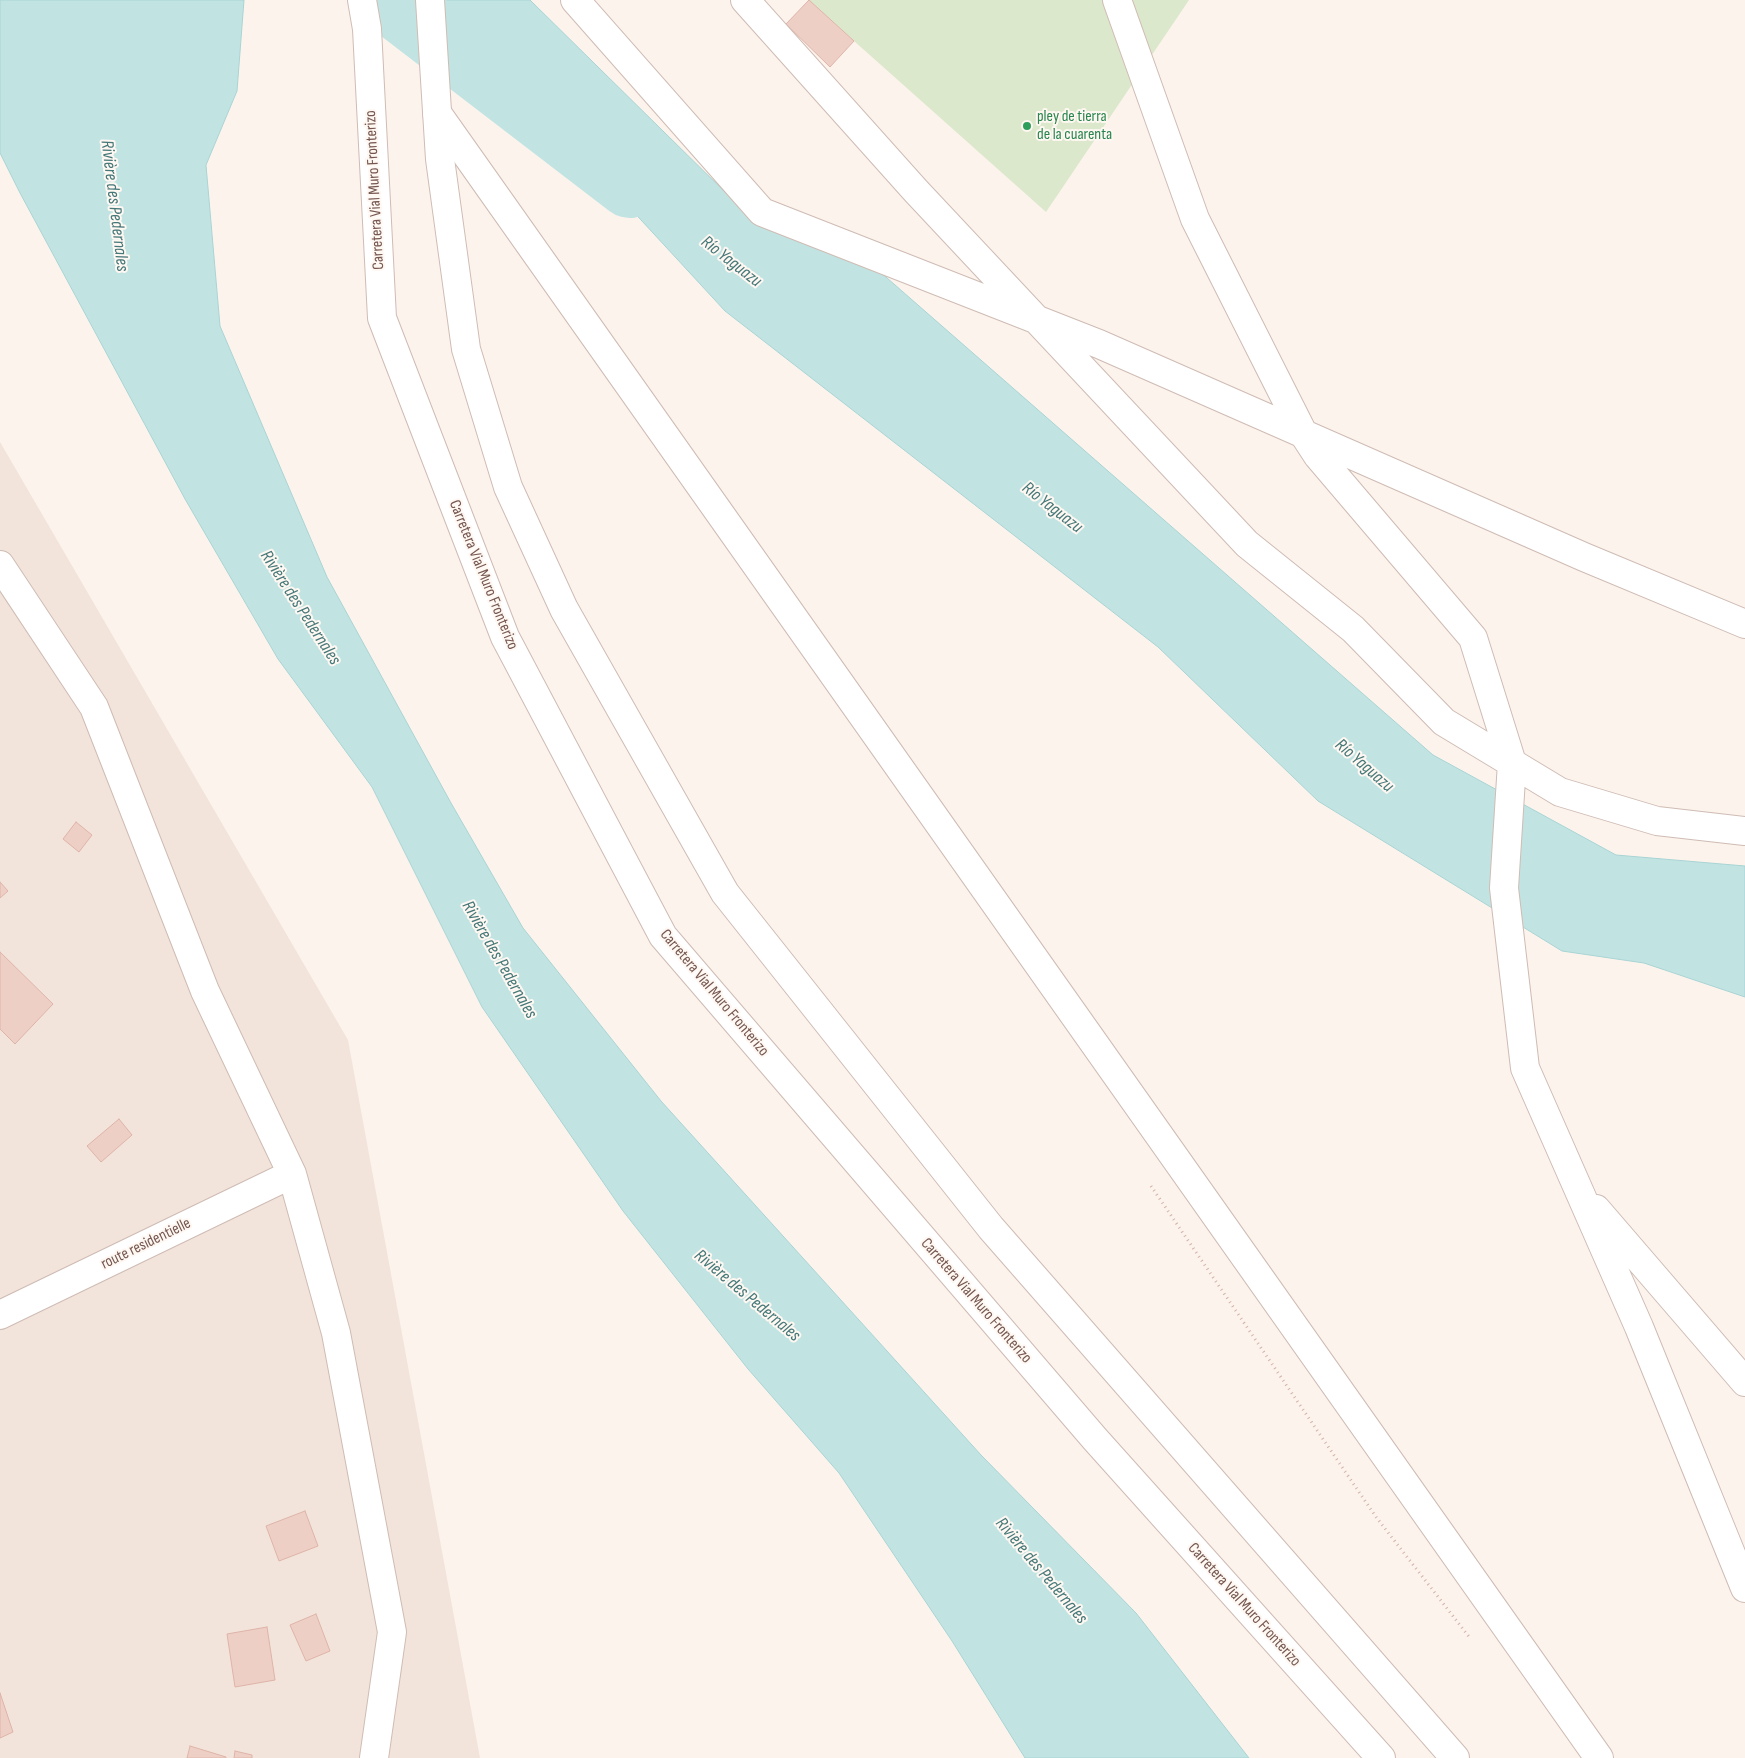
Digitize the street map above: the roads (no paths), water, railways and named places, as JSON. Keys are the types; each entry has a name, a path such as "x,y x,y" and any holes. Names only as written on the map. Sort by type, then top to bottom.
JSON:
{"street":[{"name":"Carretera Vial Muro Fronterizo","path":"362,0 366,29 382,318 505,637 663,936 1095,1439 1381,1758"},
{"path":"430,0 440,159 466,349 508,487 564,608 725,892 991,1228 1455,1758"},
{"path":"575,0 762,212 1099,344 1584,557 1745,624"},
{"path":"745,0 916,191 1248,544 1353,629 1444,722 1560,792 1657,821 1745,831"},
{"path":"1117,0 1195,219 1304,433 1318,456 1473,638 1512,762 1504,888 1525,1068 1639,1327 1745,1588"},
{"path":"437,113 1599,1758"},
{"path":"0,565 94,707 205,991 292,1174 336,1333 392,1632 374,1758"},
{"name":"route residentielle","path":"0,1314 292,1174"},
{"path":"1578,1188 1745,1382"}],"water":[{"name":"Rivière des Pedernales","path":"0,0 244,0 237,91 206,165 220,326 327,577 451,803 523,928 661,1101 981,1455 1136,1613 1249,1758 1025,1758 952,1641 839,1473 748,1369 623,1211 482,1007 372,787 278,659 185,499 20,193 0,153"},
{"path":"415,0 530,0 729,196 871,264 1433,755 1616,855 1745,866 1745,997 1644,963 1562,951 1318,801 1158,647 725,311 522,91"}],"waterway":[{"name":"Río Yaguazu","path":"390,0 630,184"}],"place":[{"name":"pley de tierra de la cuarenta","path":"1027,126"}]}
